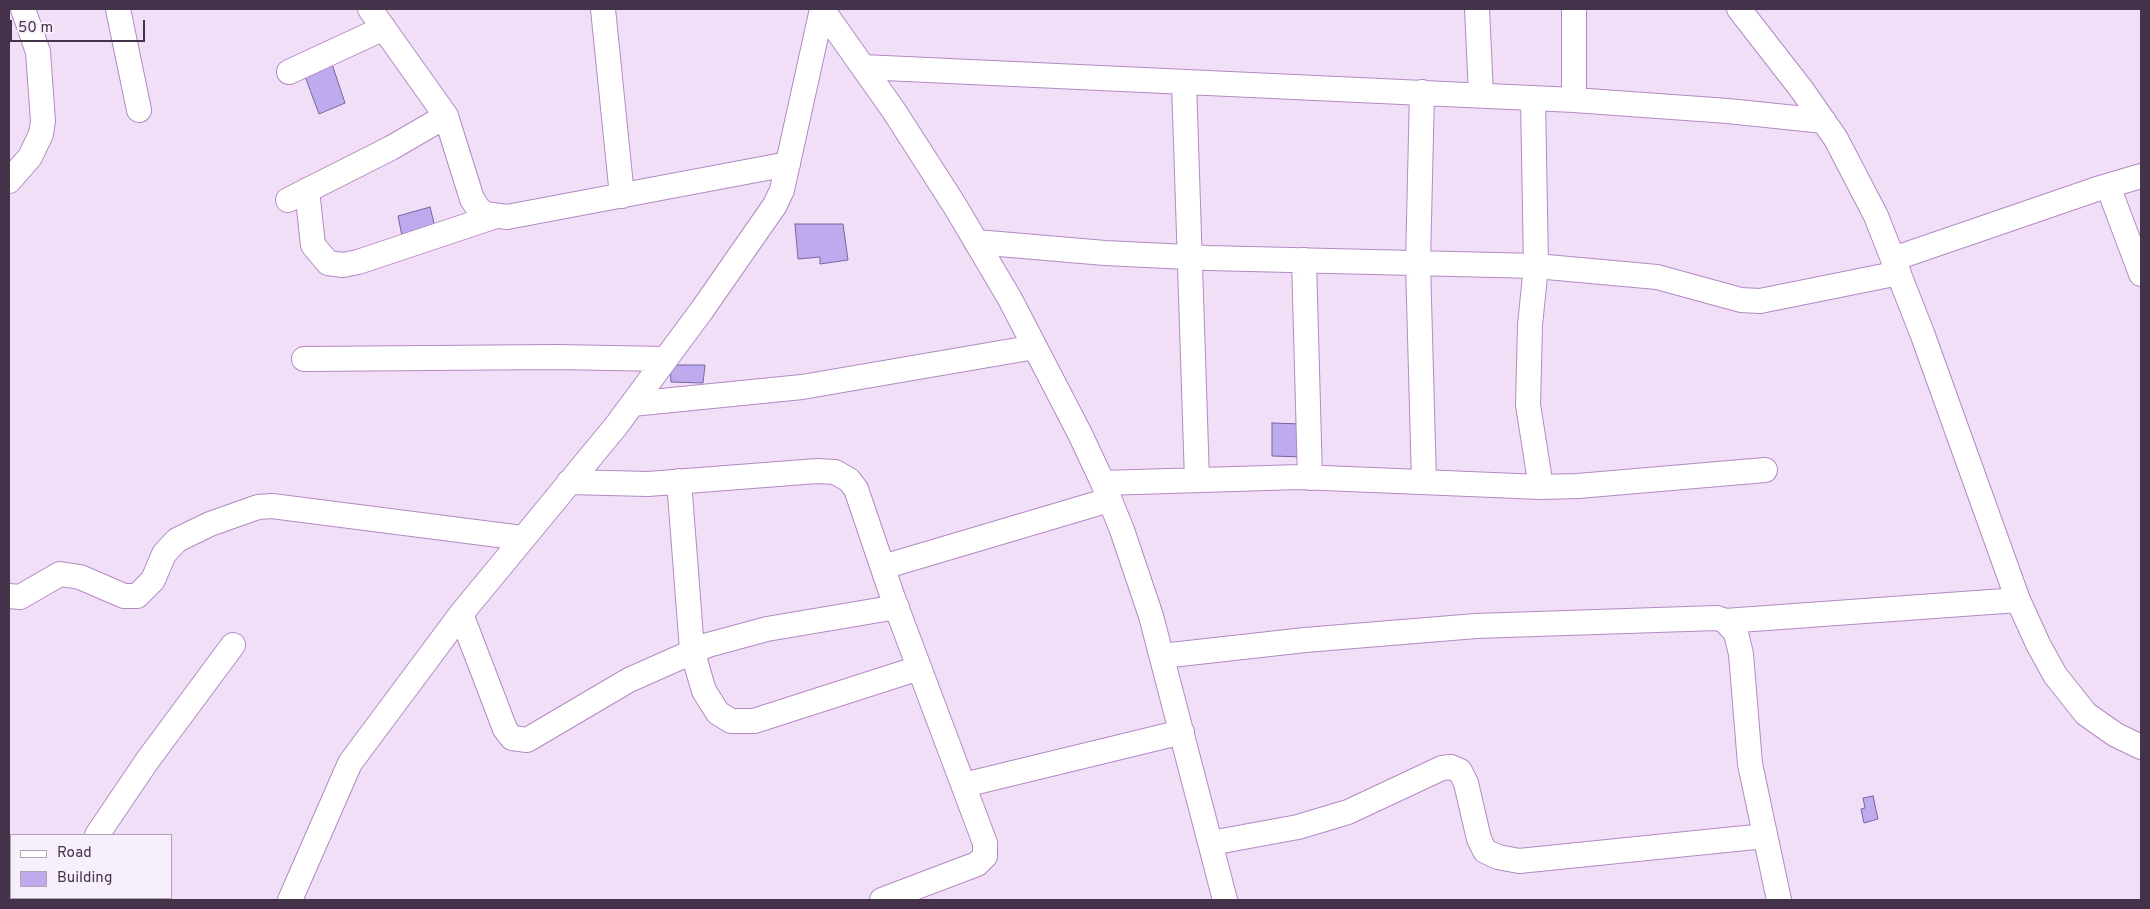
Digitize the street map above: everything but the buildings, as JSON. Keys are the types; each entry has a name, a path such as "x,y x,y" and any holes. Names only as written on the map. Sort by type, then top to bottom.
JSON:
{"street":[{"path":"9,181 30,157 41,134 43,121 38,52 23,9"},
{"path":"118,9 139,110"},
{"path":"370,9 446,116 472,199 478,208 493,217"},
{"path":"603,9 622,196"},
{"path":"822,9 894,111 976,242 1035,346 1080,434 1106,491 1139,577 1162,656 1225,900"},
{"path":"290,900 350,762 461,614 632,404 766,220 782,190 822,9"},
{"path":"1477,9 1481,95"},
{"path":"1574,9 1574,100"},
{"path":"1739,9 1824,121 1856,173 1896,266 2018,600 2038,644 2055,675 2074,701 2101,726 2141,747"},
{"path":"289,72 384,28"},
{"path":"864,68 1574,100 1728,111 1824,121"},
{"path":"1184,82 1198,480"},
{"path":"1422,92 1418,263 1424,482"},
{"path":"1533,98 1536,266 1530,325 1528,405 1541,487"},
{"path":"446,116 297,195 313,245 328,263 343,265 358,262 493,217 507,217 788,164"},
{"path":"976,242 1105,253 1190,257 1536,266 1657,277 1721,296 1760,301 1896,266 2108,186 2141,176"},
{"path":"2108,186 2141,274"},
{"path":"1304,260 1310,478"},
{"path":"632,404 802,387 1035,346"},
{"path":"304,359 556,357 665,359"},
{"path":"883,567 1106,491 1198,480 1310,478 1541,487 1578,486 1765,470"},
{"path":"569,482 602,484 679,482 817,471 835,472 849,480 856,489 919,668 985,843 985,856 977,864 882,900"},
{"path":"679,482 692,650 704,690 718,713 730,721 743,722 754,720 919,668"},
{"path":"9,596 20,597 27,594 60,574 80,577 124,596 136,596 153,580 164,554 177,540 210,524 258,507 291,507 522,538"},
{"path":"1162,656 1304,640 1476,626 1717,618 1726,621 2018,600"},
{"path":"461,614 505,729 512,738 527,740 629,680 692,650 766,629 897,607"},
{"path":"1726,621 1736,633 1741,654 1750,764 1779,900"},
{"path":"98,834 232,646"},
{"path":"964,785 1182,732"},
{"path":"1210,843 1298,827 1340,815 1442,768 1451,767 1460,771 1466,783 1479,840 1484,851 1498,857 1519,861 1764,836"}]}
